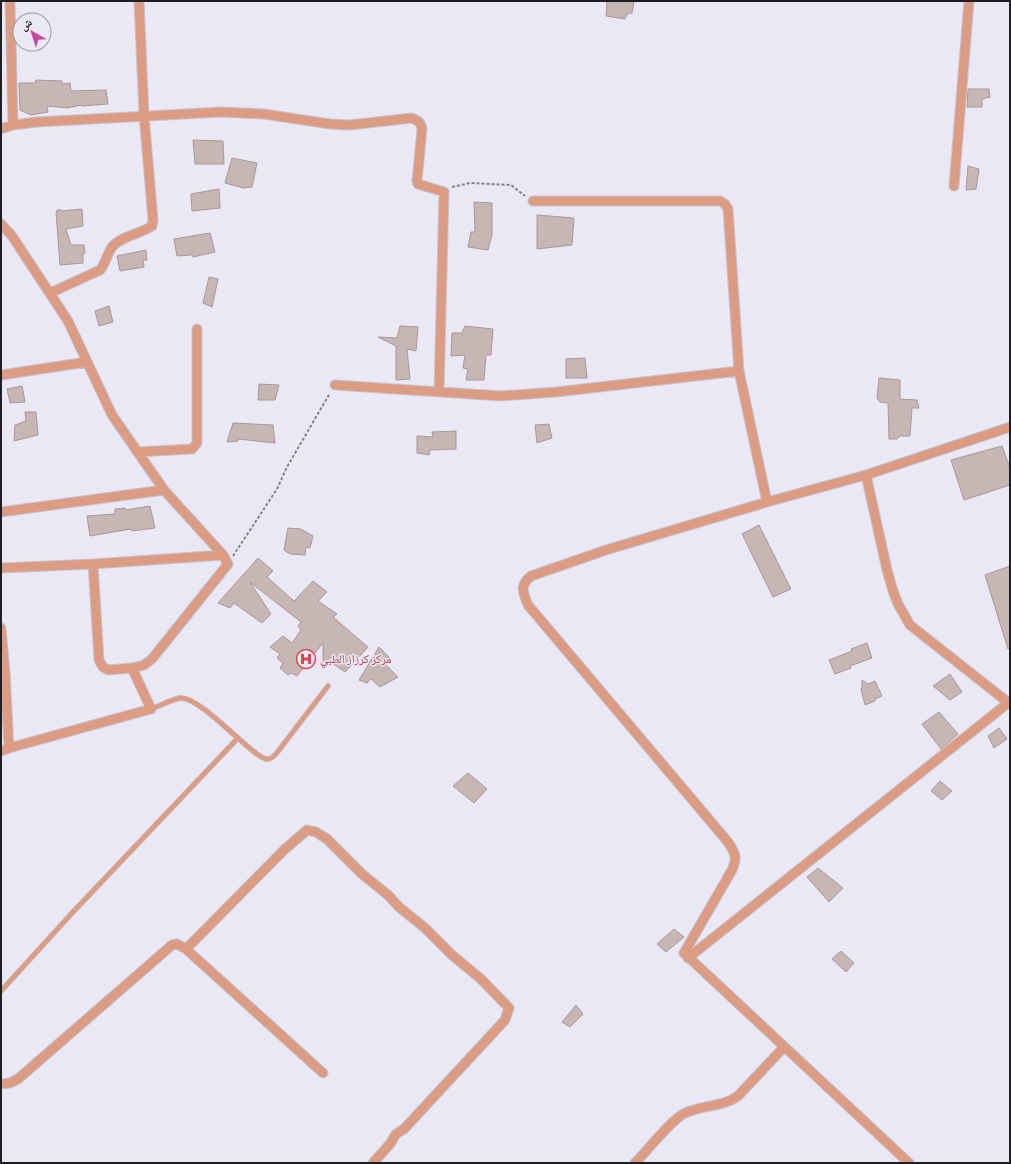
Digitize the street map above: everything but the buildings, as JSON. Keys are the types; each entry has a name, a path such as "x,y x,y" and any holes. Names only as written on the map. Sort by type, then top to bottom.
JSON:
{"street":[{"path":"10,1 13,125"},
{"path":"50,293 100,270 112,247 118,242 152,226 153,220 144,115 139,1"},
{"path":"954,186 969,1"},
{"path":"1,129 13,125 37,122 221,112 264,114 330,124 350,125 412,118 418,121 421,124 422,130 417,181 418,184 444,192 439,392"},
{"path":"533,201 720,201 725,204 728,209 739,371 767,502"},
{"path":"1,224 12,236 68,321 112,416 164,490 223,555 228,564 152,659 144,665 132,668 108,670 103,667 99,660 93,564"},
{"path":"137,452 192,449 197,443 197,329"},
{"path":"1,375 87,362"},
{"path":"335,385 501,396 556,392 739,371"},
{"path":"909,1163 688,958 684,952 732,870 736,857 734,852 728,842 528,604 523,591 523,585 531,576 598,553 767,502 866,475 1010,427"},
{"path":"688,958 1009,704 910,625 898,604 893,591 866,475"},
{"path":"1,512 164,490"},
{"path":"1,568 93,564 223,555"},
{"path":"1,628 5,673 5,750 151,709 132,668"},
{"path":"186,949 284,850 307,830 316,832 326,839 362,874 388,895 399,907 425,928 452,955 481,979 508,1008 504,1020 404,1129 396,1134 390,1144 373,1163"},
{"path":"1,1084 10,1083 18,1079 172,945 177,944 186,949 323,1073"},
{"path":"635,1163 677,1118 686,1112 729,1101 738,1096 784,1047"}],"lane":[{"path":"151,709 181,698 186,699 202,707 238,738 268,760 276,754 328,686"},
{"path":"1,990 238,738"}],"path":[{"path":"444,192 454,186 470,183 511,185 533,201"},
{"path":"228,564 276,489 287,467 335,385"}],"place":[{"name":"مركز كرزاز الطبي","path":"306,659"}]}
